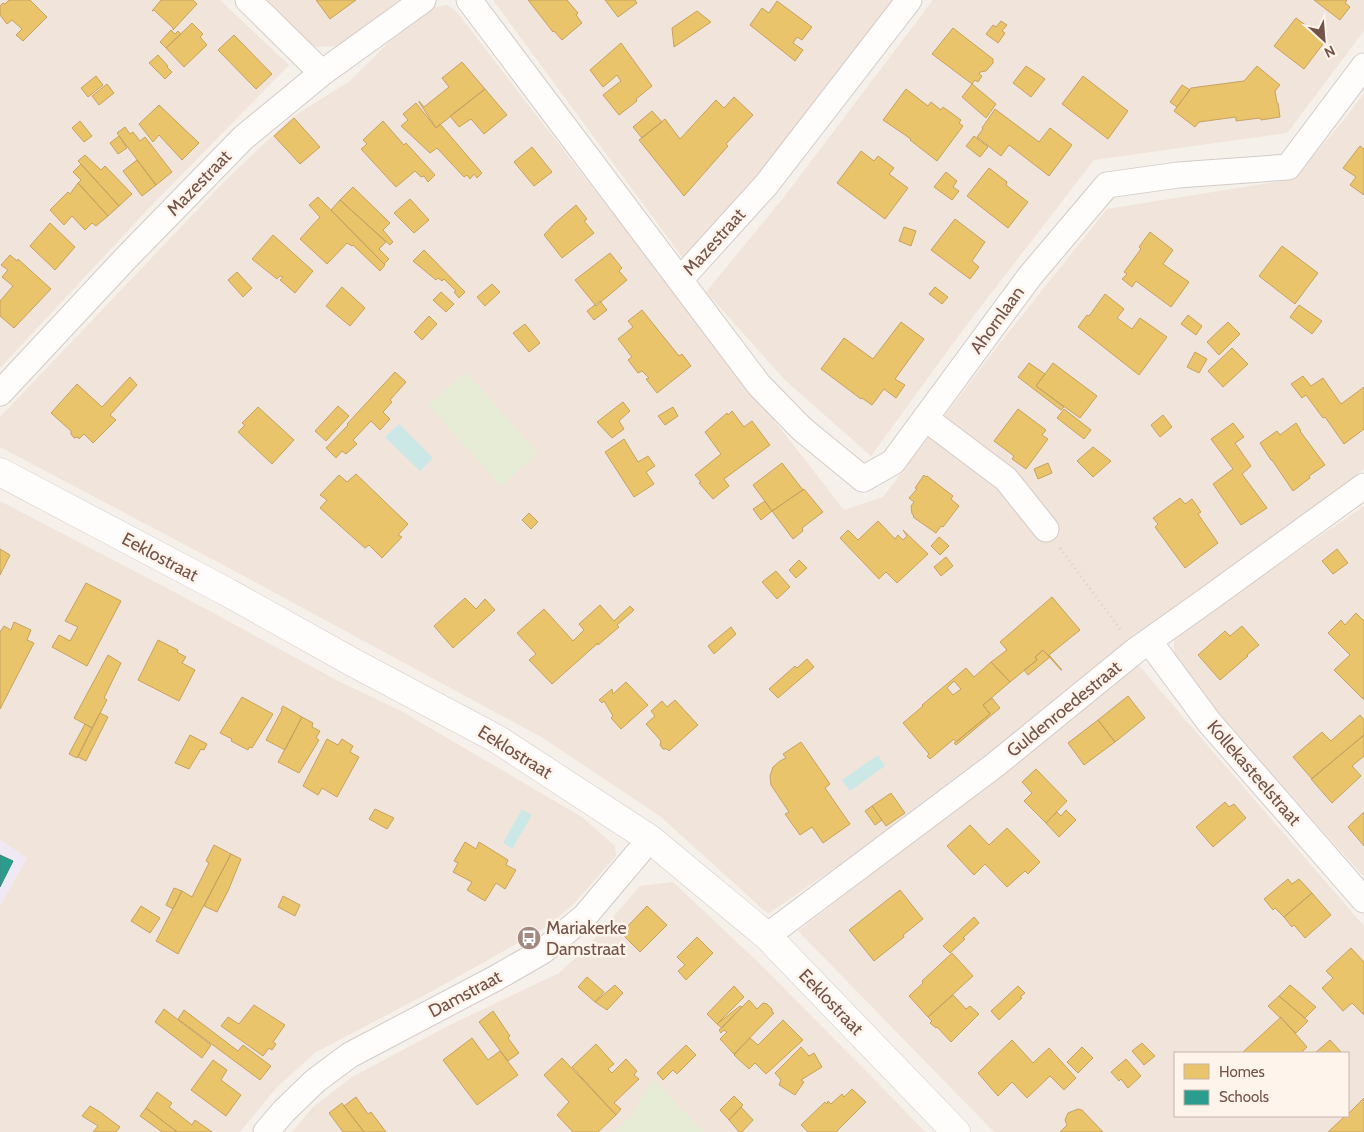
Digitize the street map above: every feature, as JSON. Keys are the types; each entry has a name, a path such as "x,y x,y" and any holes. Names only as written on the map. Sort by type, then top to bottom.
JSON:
{"street":[{"path":"248,0 322,73"},
{"name":"Mazestraat","path":"0,393 126,258 235,146 322,73 423,0"},
{"name":"Mazestraat","path":"469,0 680,280 766,185 909,0"},
{"name":"Ahornlaan","path":"680,280 760,385 802,429 863,479 893,462 1030,276 1107,185 1178,175 1288,167 1364,66"},
{"path":"926,418 1006,479 1046,529"},
{"name":"Eeklostraat","path":"0,472 227,592 497,739 650,839 768,936 956,1132"},
{"name":"Guldenroedestraat","path":"768,936 995,765 1142,646 1364,486"},
{"name":"Kollekasteelstraat","path":"1142,646 1364,900"},
{"name":"Damstraat","path":"266,1132 284,1111 315,1081 350,1055 543,951 585,916 650,839"}],"path":[{"path":"1046,529 1142,646"}],"shaded area":[{"path":"0,0 220,0 289,65 151,206 0,368"},
{"path":"268,0 399,0 340,46 314,47"},
{"path":"493,0 896,0 799,128 685,261"},
{"path":"933,0 1364,0 1364,31 1287,133 1094,160 965,327 871,456 785,380 706,292 784,197"},
{"path":"448,5 457,12 844,510 883,497 996,348 1107,209 1293,179 1343,121 1364,93 1364,469 945,792 768,914 661,817 543,738 231,569 0,447 0,417 223,183 291,118 350,81 389,42 434,7"},
{"path":"0,501 180,595 338,681 401,711 582,817 615,846 616,856 573,905 543,929 425,995 316,1052 276,1088 240,1132 0,1132 0,906 27,858 0,840"},
{"path":"1364,506 1364,877 1192,683 1174,656 1174,636"},
{"path":"1137,663 1364,926 1364,1132 994,1132 798,931 927,831"},
{"path":"0,840 27,858 0,906"},
{"path":"673,882 762,966 925,1132 292,1132 313,1107 352,1077 450,1025 559,973 587,947 640,886"}],"green space":[{"path":"466,372 538,453 501,486 428,405"},
{"path":"653,1079 704,1132 613,1132 630,1117"}],"water":[{"path":"399,424 433,458 420,471 385,437"},
{"path":"878,755 885,766 850,791 842,780"},
{"path":"522,809 532,815 512,849 503,843"}],"building: Homes":[{"path":"9,0 30,0 47,17 23,41 16,35 22,29 12,20 7,24 0,15 0,6"},
{"path":"161,0 193,0 197,4 173,30 154,10 152,11"},
{"path":"316,0 356,0 330,19"},
{"path":"528,0 567,0 578,13 576,15 582,23 562,40 553,32"},
{"path":"605,0 635,0 637,3 618,17"},
{"path":"1314,0 1347,0 1345,3 1350,7 1340,20"},
{"path":"777,1 812,27 802,40 797,37 793,43 803,50 795,61 750,25 762,8 769,13"},
{"path":"697,11 711,22 674,47 672,28"},
{"path":"1296,18 1326,40 1304,69 1274,46"},
{"path":"1001,21 1007,25 1002,31 1005,33 998,43 986,34 993,25 996,27"},
{"path":"192,23 203,34 200,37 207,45 184,67 166,48"},
{"path":"953,28 993,59 993,63 986,71 980,72 979,74 982,76 978,82 975,80 972,84 932,54"},
{"path":"171,30 175,34 178,31 181,34 166,48 160,42"},
{"path":"234,35 272,74 256,89 218,50"},
{"path":"621,43 652,86 619,115 603,95 621,81 617,75 603,87 590,70"},
{"path":"158,55 172,72 165,79 149,63"},
{"path":"462,62 485,89 436,128 419,101 424,107 449,87 442,78"},
{"path":"1026,66 1045,79 1031,97 1013,83"},
{"path":"1257,66 1280,85 1275,91 1280,117 1236,121 1236,117 1199,122 1195,127 1174,111 1191,88 1244,81"},
{"path":"96,76 103,85 88,97 81,88"},
{"path":"1083,76 1128,111 1108,139 1062,104"},
{"path":"107,84 114,93 99,105 92,96"},
{"path":"972,84 996,104 986,118 962,97"},
{"path":"1182,85 1190,90 1177,107 1170,102"},
{"path":"485,89 507,115 484,134 471,119 459,127 450,116"},
{"path":"906,89 928,106 931,102 941,110 943,107 961,120 959,123 963,126 937,161 911,139 883,120"},
{"path":"734,97 753,115 726,144 728,146 684,196 639,140 665,119 680,139 716,100 724,108"},
{"path":"416,103 436,128 440,124 482,173 477,178 474,174 470,179 467,175 464,177 437,148 430,153 401,126 408,120 403,114"},
{"path":"159,105 199,143 182,160 159,135 153,142 139,124"},
{"path":"995,109 1039,142 1050,128 1072,145 1049,176 1009,145 1001,156 977,137"},
{"path":"652,111 662,122 642,138 633,127"},
{"path":"294,118 320,147 300,164 274,136"},
{"path":"80,121 92,136 84,142 72,128"},
{"path":"383,121 404,145 406,143 435,175 428,182 424,176 421,177 415,171 396,187 361,149 367,144 363,140"},
{"path":"125,127 130,134 133,132 140,141 145,137 172,172 156,185 117,133"},
{"path":"119,136 127,148 118,154 110,143"},
{"path":"974,136 988,147 980,157 966,146"},
{"path":"1360,146 1364,149 1364,195 1350,185 1356,177 1343,168"},
{"path":"532,147 552,172 534,186 514,162"},
{"path":"861,151 874,161 878,156 894,168 889,174 908,188 885,219 837,183"},
{"path":"85,155 101,170 105,166 132,194 119,206 78,161"},
{"path":"137,160 156,185 142,196 123,171"},
{"path":"81,164 119,206 108,216 78,183 81,180 73,172"},
{"path":"989,168 1007,182 1006,185 1028,202 1008,228 967,196"},
{"path":"946,172 957,181 953,187 959,191 952,200 934,187"},
{"path":"78,183 108,216 96,226 92,223 85,230 72,216 64,225 50,210 68,192 70,194"},
{"path":"353,187 390,223 383,230 393,242 390,245 340,200"},
{"path":"318,197 385,265 380,271 353,245 347,243 327,264 300,239 320,217 309,205"},
{"path":"410,199 429,220 414,233 394,213"},
{"path":"340,200 386,242 379,249 389,259 384,264 331,210"},
{"path":"576,205 587,219 584,221 594,233 562,258 544,235"},
{"path":"955,219 985,242 972,261 979,267 970,279 931,250"},
{"path":"50,223 75,247 55,270 30,246"},
{"path":"904,227 916,231 911,246 899,241"},
{"path":"1150,232 1173,250 1163,264 1189,282 1171,307 1136,281 1132,287 1122,279 1127,274 1124,272 1141,249 1139,247"},
{"path":"273,235 313,271 295,293 280,280 283,277 280,276 277,279 252,259"},
{"path":"1282,246 1318,273 1295,304 1259,276"},
{"path":"424,250 465,292 459,298 454,292 456,291 444,279 442,281 438,278 436,280 413,261"},
{"path":"610,253 622,268 619,271 627,280 596,306 575,280"},
{"path":"10,255 17,261 18,259 51,289 14,328 0,316 0,301 13,286 2,277 8,270 1,265"},
{"path":"237,272 252,288 243,297 228,280"},
{"path":"492,284 500,292 485,306 477,297"},
{"path":"342,287 365,308 350,326 326,306"},
{"path":"935,287 948,297 942,304 929,294"},
{"path":"441,292 454,304 446,312 433,300"},
{"path":"1105,294 1124,309 1117,318 1132,329 1140,318 1167,337 1139,375 1078,327 1087,315 1089,316"},
{"path":"600,301 607,310 594,320 587,311"},
{"path":"1299,305 1322,321 1312,334 1290,317"},
{"path":"642,310 679,356 682,354 691,366 657,393 646,379 649,378 642,371 638,373 628,360 632,357 618,339 633,327 628,321"},
{"path":"1188,315 1202,326 1196,335 1181,324"},
{"path":"429,316 437,324 422,340 414,332"},
{"path":"901,322 924,339 895,379 905,385 896,398 884,389 872,405 821,369 844,338 873,359"},
{"path":"1228,322 1240,334 1219,355 1207,342"},
{"path":"525,324 540,343 529,352 513,333"},
{"path":"1232,348 1248,364 1223,387 1208,371"},
{"path":"1195,352 1207,359 1199,373 1187,367"},
{"path":"1029,363 1045,374 1036,386 1064,407 1061,410 1018,377"},
{"path":"1053,363 1097,396 1080,418 1036,386"},
{"path":"395,372 406,382 390,400 392,402 383,412 390,419 380,430 371,421 353,440 357,444 346,454 342,451 336,458 326,448"},
{"path":"1303,376 1311,386 1323,378 1341,404 1364,387 1364,429 1344,444 1325,417 1323,418 1306,395 1302,398 1291,384"},
{"path":"130,377 137,385 110,415 116,420 93,443 84,434 79,439 78,437 74,438 71,431 51,413 77,384 102,407"},
{"path":"623,402 630,411 619,421 624,429 612,438 597,422"},
{"path":"338,406 349,416 326,441 315,431"},
{"path":"258,407 294,440 272,464 238,432 245,425 242,423"},
{"path":"673,407 678,416 665,425 658,416"},
{"path":"1018,409 1046,430 1042,435 1048,439 1026,469 1012,459 1014,456 994,441"},
{"path":"1064,409 1091,430 1084,439 1057,418"},
{"path":"732,411 744,427 752,421 770,445 724,479 729,486 713,499 699,483 701,482 695,475 721,454 705,432"},
{"path":"1163,415 1172,427 1160,437 1151,425"},
{"path":"1233,423 1244,437 1235,443 1251,466 1242,474 1267,508 1241,525 1213,484 1233,469 1211,439"},
{"path":"1296,423 1325,465 1309,476 1310,478 1293,491 1260,443 1277,431 1280,435"},
{"path":"624,439 638,462 648,456 655,466 646,472 654,484 634,497 605,452"},
{"path":"1093,447 1111,461 1093,477 1077,461"},
{"path":"782,463 803,490 772,511 753,485"},
{"path":"1048,463 1052,473 1038,479 1034,469"},
{"path":"356,474 408,524 398,535 402,537 382,558 369,545 365,548 320,508 327,500 320,495 339,475 347,482"},
{"path":"924,475 953,496 951,499 959,506 936,533 913,517 912,514 911,506 914,502 909,498 917,489 915,488"},
{"path":"804,489 823,512 802,528 803,531 793,539 772,511"},
{"path":"1180,498 1185,504 1192,499 1201,512 1198,514 1218,543 1185,568 1155,527 1158,524 1153,518"},
{"path":"765,501 772,511 761,520 753,509"},
{"path":"529,513 538,522 531,529 522,520"},
{"path":"878,521 895,539 898,535 903,540 907,536 903,530 928,554 897,583 886,572 879,579 840,538 848,530 858,540"},
{"path":"939,537 949,546 940,555 931,546"},
{"path":"0,549 10,555 0,575"},
{"path":"1337,549 1348,563 1333,574 1322,561"},
{"path":"946,557 953,566 941,576 934,567"},
{"path":"799,560 807,568 796,578 789,570"},
{"path":"776,571 790,587 777,599 762,582"},
{"path":"86,583 121,601 87,666 52,647 59,635 70,641 78,627 65,621"},
{"path":"1052,597 1080,630 1049,655 1062,670 1043,650 1035,657 1037,660 1010,682 991,662 1007,650 1000,642"},
{"path":"465,598 476,609 485,599 495,610 453,648 434,626"},
{"path":"600,605 614,621 630,606 634,610 617,625 619,627 552,684 529,660 536,654 517,633 544,609 573,641 584,630 579,624"},
{"path":"1356,613 1364,621 1364,700 1334,670 1350,655 1328,633 1341,620 1345,625"},
{"path":"14,622 31,630 27,640 34,643 0,709 0,632 4,626 11,630"},
{"path":"1242,626 1259,645 1220,680 1198,655 1225,631 1230,636"},
{"path":"731,627 736,634 714,654 708,646"},
{"path":"158,640 178,650 177,652 186,657 182,663 195,670 179,701 138,680"},
{"path":"1043,650 1050,657 1028,675 1024,670 1037,660 1035,657"},
{"path":"108,655 121,663 104,698 107,700 92,728 74,718"},
{"path":"807,659 814,667 778,698 769,689 795,666 797,668"},
{"path":"991,662 1010,682 983,705 990,714 956,742 954,739 930,759 927,756 929,754 903,723 966,668 974,677","holes":["954,681 961,689 953,695 947,688"]},
{"path":"626,682 648,705 621,729 611,718 613,716 604,701 602,703 599,700 612,689 613,694"},
{"path":"1128,696 1145,718 1115,742 1098,720"},
{"path":"242,697 273,714 252,748 249,747 248,750 220,733"},
{"path":"992,698 1000,708 956,745 954,743 990,714 983,705"},
{"path":"675,700 698,725 669,751 663,749 660,745 661,741 646,724 655,716 651,711 662,701 667,707"},
{"path":"283,706 302,717 285,750 266,740"},
{"path":"100,713 108,717 86,761 78,757"},
{"path":"1360,715 1364,720 1364,735 1312,779 1293,757 1322,732 1331,741"},
{"path":"302,717 313,723 312,727 320,731 316,738 319,740 299,773 278,762"},
{"path":"1098,720 1115,742 1084,765 1068,743"},
{"path":"85,724 92,728 77,758 69,754"},
{"path":"190,735 207,744 204,750 201,749 189,769 175,763"},
{"path":"1364,735 1364,756 1352,766 1361,776 1332,803 1311,779"},
{"path":"327,739 338,745 342,739 353,746 350,752 359,757 337,797 322,788 318,795 303,786"},
{"path":"801,742 830,784 825,788 850,824 823,843 812,827 800,835 785,814 789,812 771,785 770,776 773,767 786,758 783,754"},
{"path":"1036,769 1067,801 1046,823 1024,801 1032,793 1022,782"},
{"path":"891,793 905,813 886,826 872,806"},
{"path":"1225,802 1229,807 1234,804 1246,818 1213,847 1196,827"},
{"path":"872,806 882,820 875,825 865,811"},
{"path":"375,809 394,818 387,829 369,819"},
{"path":"1066,810 1076,820 1059,837 1046,823 1057,812 1061,816"},
{"path":"1364,812 1364,846 1348,827"},
{"path":"970,825 989,845 1007,828 1040,862 1028,874 1025,871 1007,887 985,864 974,875 947,846"},
{"path":"465,842 476,849 479,842 508,860 506,865 516,870 505,889 496,883 485,901 467,890 472,882 453,872 458,863 454,861"},
{"path":"214,845 231,854 178,954 156,941 182,891 192,897 209,863 206,861"},
{"path":"231,854 241,859 217,912 204,906"},
{"path":"1288,879 1292,884 1299,879 1312,893 1284,917 1275,908 1273,910 1264,899"},
{"path":"174,888 182,891 173,909 166,905"},
{"path":"900,890 923,919 874,961 849,930"},
{"path":"1312,893 1331,915 1305,938 1284,917"},
{"path":"283,896 300,905 295,916 278,907"},
{"path":"141,906 160,918 150,933 131,921"},
{"path":"647,906 667,925 640,952 621,933"},
{"path":"974,917 979,923 950,953 943,946"},
{"path":"697,937 713,953 686,980 678,971 685,965 677,957"},
{"path":"1351,948 1364,962 1364,1015 1352,1003 1343,1011 1322,988 1333,978 1326,971"},
{"path":"952,953 973,976 928,1017 909,996"},
{"path":"587,977 604,992 595,1002 578,987"},
{"path":"615,985 623,993 607,1010 595,1002"},
{"path":"1290,985 1316,1007 1305,1018 1279,996"},
{"path":"734,986 744,997 717,1024 707,1014"},
{"path":"1018,986 1025,993 999,1020 991,1011"},
{"path":"953,995 966,1009 970,1006 979,1014 951,1042 937,1027 930,1023 932,1021 928,1017"},
{"path":"1279,996 1308,1021 1296,1033 1268,1006"},
{"path":"749,1000 757,1009 763,1003 767,1004 774,1013 734,1054 720,1039 727,1032 724,1030 721,1033 719,1030"},
{"path":"254,1005 285,1025 273,1042 276,1044 272,1050 269,1048 263,1056 221,1026 228,1017 239,1024"},
{"path":"740,1006 742,1007 722,1028 717,1024"},
{"path":"164,1009 211,1045 202,1058 155,1022"},
{"path":"184,1010 238,1051 243,1045 271,1066 260,1080 178,1019"},
{"path":"493,1011 519,1053 508,1061 479,1022"},
{"path":"1281,1017 1307,1047 1302,1052 1243,1052"},
{"path":"783,1020 803,1040 766,1074 755,1063 749,1069 734,1055 750,1038 758,1045"},
{"path":"472,1038 488,1060 500,1051 518,1075 477,1105 443,1060"},
{"path":"1012,1040 1033,1063 1049,1048 1076,1078 1064,1090 1050,1076 1027,1098 1012,1082 998,1096 978,1073"},
{"path":"1330,1040 1341,1052 1316,1052"},
{"path":"1142,1043 1155,1056 1144,1065 1132,1051"},
{"path":"596,1044 614,1064 608,1069 612,1073 626,1059 637,1071 634,1075 639,1079 614,1103 621,1109 616,1115 572,1067"},
{"path":"686,1045 696,1055 677,1074 673,1070 663,1080 657,1073"},
{"path":"801,1047 809,1056 814,1053 822,1067 801,1080 804,1082 795,1095 779,1085 781,1080 775,1073"},
{"path":"1082,1047 1093,1058 1078,1073 1067,1062"},
{"path":"562,1058 616,1115 598,1132 573,1132 557,1115 569,1102 544,1075"},
{"path":"1126,1059 1141,1076 1128,1088 1121,1079 1119,1081 1111,1072"},
{"path":"213,1060 227,1070 221,1080 241,1095 226,1116 191,1090"},
{"path":"852,1089 866,1102 836,1132 808,1132 801,1125 825,1102 827,1104 828,1101 831,1104 842,1094 844,1097"},
{"path":"157,1092 172,1103 169,1107 192,1125 195,1120 212,1132 177,1132 146,1108"},
{"path":"734,1096 743,1105 729,1120 720,1110"},
{"path":"356,1097 368,1114 371,1112 386,1132 364,1132 344,1106"},
{"path":"1364,1098 1364,1132 1328,1132 1344,1117 1349,1117 1349,1113"},
{"path":"342,1103 364,1132 343,1132 329,1113"},
{"path":"90,1106 120,1127 116,1132 93,1132 98,1126 82,1116"},
{"path":"741,1107 753,1120 742,1132 739,1132 729,1120"},
{"path":"146,1108 177,1132 162,1132 140,1116"},
{"path":"1078,1109 1082,1110 1103,1132 1060,1132 1067,1125 1065,1120 1068,1113"}],"building: Schools":[{"path":"0,855 13,861 0,887"}],"place":[{"name":"Mariakerke Damstraat","path":"529,938"}]}
